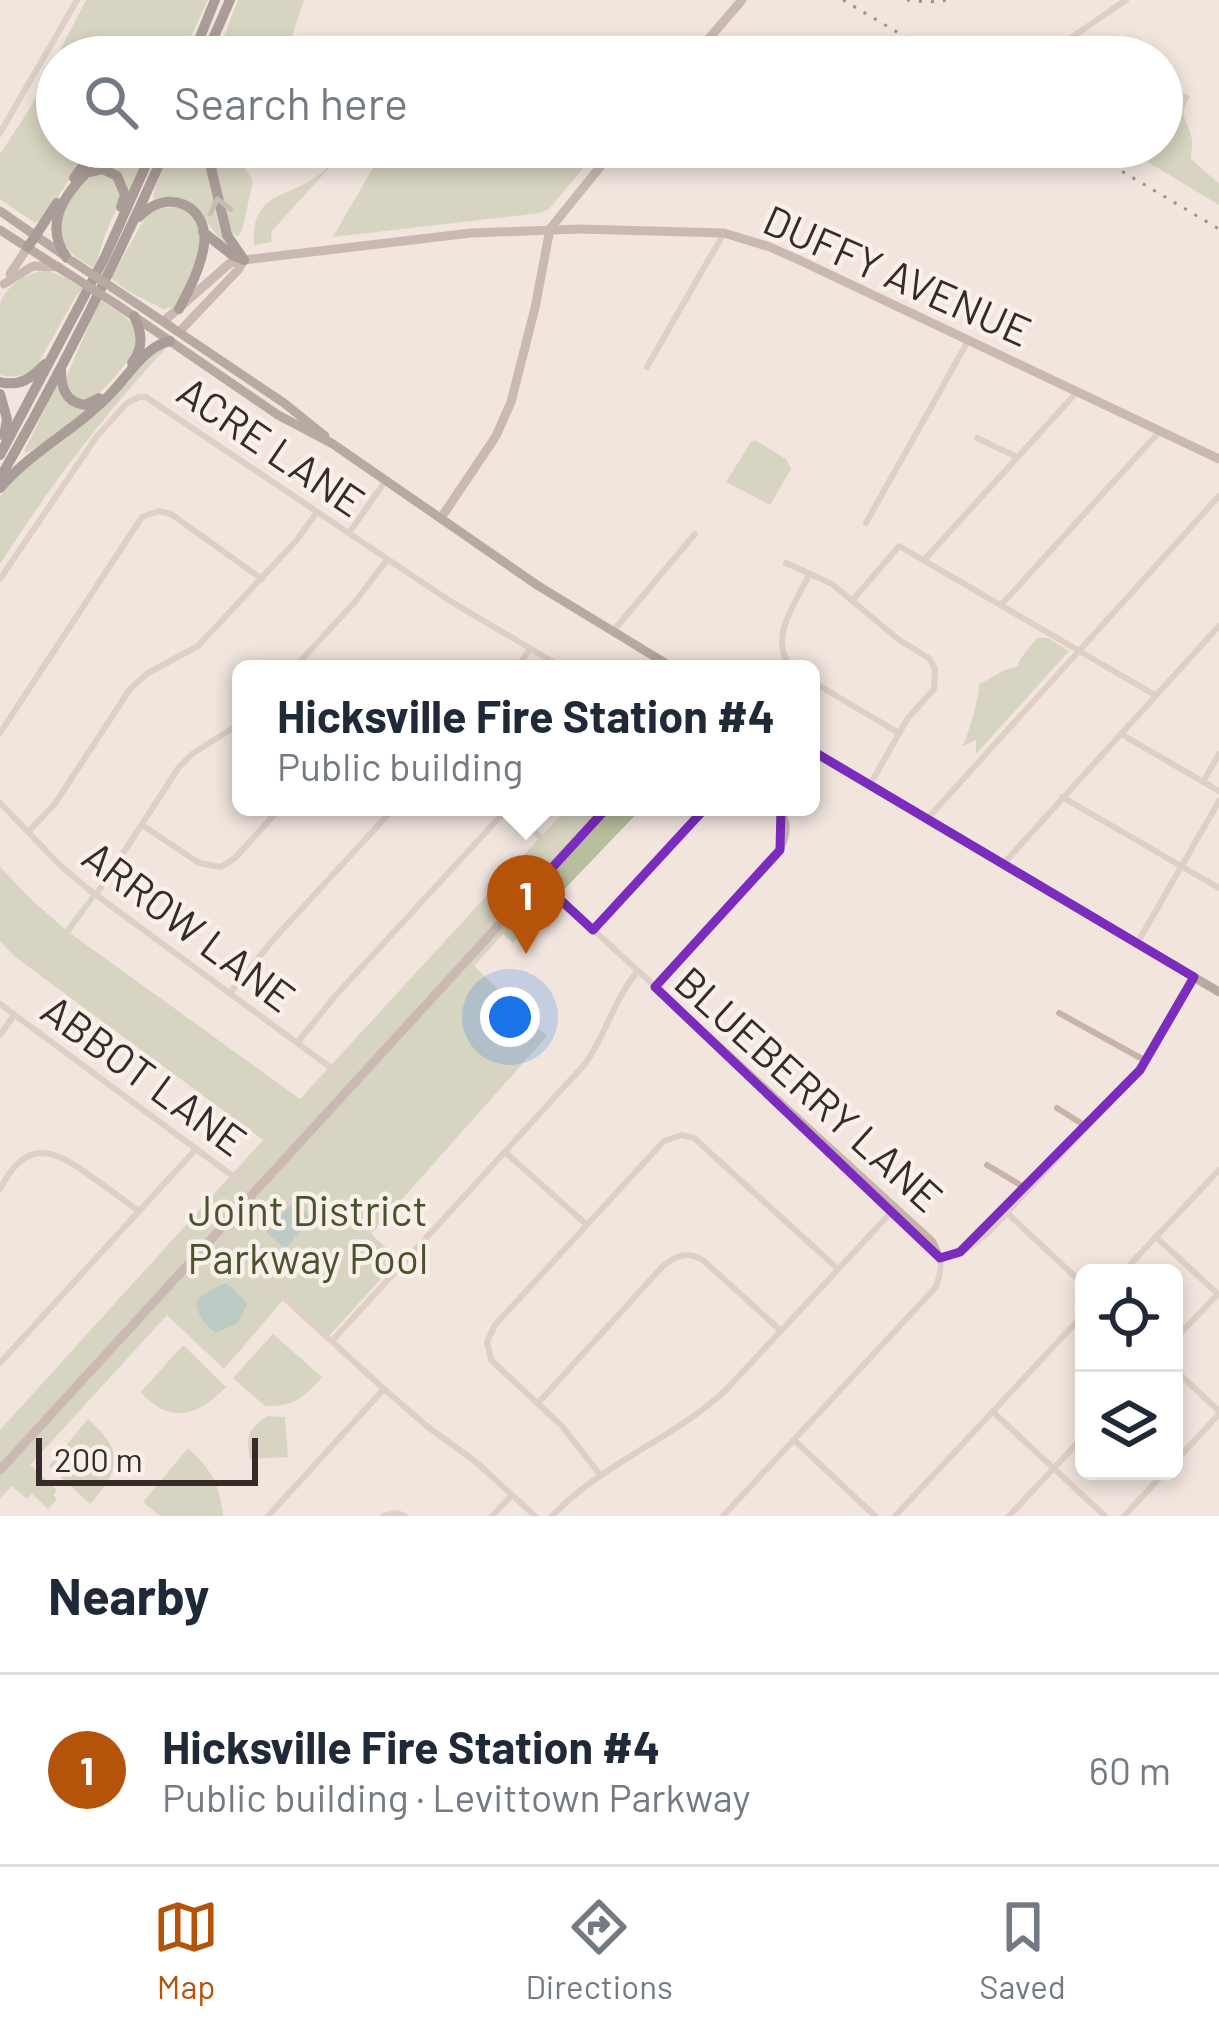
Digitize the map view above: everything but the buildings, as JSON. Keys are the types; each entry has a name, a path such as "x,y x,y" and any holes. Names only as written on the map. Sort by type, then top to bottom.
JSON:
{"highway":[{"path":"201,36 215,0"},
{"path":"215,36 230,0"},
{"path":"198,36 206,25"},
{"path":"32,242 83,168"},
{"path":"0,453 105,257 145,168"},
{"path":"0,478 61,368 158,168"},
{"path":"211,168 226,236 244,260"},
{"path":"66,264 56,217 80,179 97,169 116,176 124,195 105,257"},
{"path":"133,224 156,203 174,201 196,214 204,243 179,309"},
{"path":"203,232 244,260"},
{"path":"61,368 62,388 70,400 80,405 94,402 138,355 141,337 134,316"},
{"path":"0,488 25,461 99,407 155,346 170,340"},
{"path":"0,382 26,381 56,353"},
{"path":"0,394 8,419 0,453"}],"main road":[{"path":"0,212 32,242 119,299 180,331 284,403 333,444"},
{"path":"0,230 32,242"},
{"path":"119,299 134,316 278,415 333,444 534,582 659,660"},
{"path":"820,755 1219,992"}],"street":[{"path":"56,36 77,0"},
{"path":"711,36 742,0"},
{"path":"1074,36 1126,0"},
{"path":"0,133 36,71"},
{"path":"441,518 496,436 511,402 536,308 550,229 599,168"},
{"name":"DUFFY AVENUE","path":"164,322 230,263 244,260 471,233 550,229 724,233 770,247 1219,459"},
{"path":"647,367 724,233"},
{"path":"2,286 32,242"},
{"path":"180,331 244,260"},
{"path":"2,286 33,266 66,264"},
{"path":"866,524 968,341"},
{"path":"924,560 1077,392"},
{"name":"ACRE LANE","path":"0,579 89,446 127,403 140,397 154,401 387,560 549,660"},
{"path":"1001,605 1160,431"},
{"path":"977,438 1018,457"},
{"path":"349,533 386,479"},
{"path":"928,819 1219,496"},
{"path":"0,733 142,517 159,511 171,514 262,579"},
{"path":"28,832 54,805 130,689 148,673 198,646 317,512"},
{"path":"613,631 695,534"},
{"path":"852,601 899,546 1155,695"},
{"path":"301,660 387,560"},
{"path":"786,562 832,584 930,659 935,669 934,689 899,733 870,785"},
{"path":"785,660 780,635 810,574"},
{"path":"1003,864 1219,626"},
{"path":"522,660 530,649"},
{"path":"820,686 899,733"},
{"path":"96,895 186,759 232,729"},
{"path":"1121,734 1219,791"},
{"path":"1203,782 1219,754"},
{"path":"1063,797 1219,888"},
{"path":"1138,942 1219,801"},
{"name":"ARROW LANE","path":"0,802 96,895 353,1084"},
{"path":"141,825 199,863 220,867 273,816"},
{"path":"230,993 387,816"},
{"path":"298,1043 336,995 501,816"},
{"path":"519,816 562,856"},
{"path":"0,1470 600,816"},
{"path":"593,930 697,816"},
{"path":"655,987 780,850 787,831 784,816"},
{"name":"BLUEBERRY LANE","path":"539,881 932,1240 940,1258 935,1288 723,1516"},
{"path":"332,1341 586,1064 616,1000 637,972"},
{"path":"940,1258 976,1244 1146,1061 1195,977"},
{"name":"ABBOT LANE","path":"0,1004 254,1192"},
{"path":"1059,1013 1146,1061"},
{"path":"0,1035 14,1015"},
{"path":"1057,1108 1087,1126"},
{"path":"601,1476 576,1443 491,1360 488,1337 664,1142 688,1136 704,1145 838,1269"},
{"path":"0,1363 196,1149"},
{"path":"505,1151 586,1226"},
{"path":"0,1189 20,1160 45,1152 69,1160 139,1211"},
{"path":"987,1165 1027,1189"},
{"path":"1130,1264 1219,1170"},
{"path":"553,1516 582,1487 701,1413 896,1208"},
{"path":"1006,1212 1075,1277"},
{"path":"215,1235 384,1389 535,1516"},
{"path":"1156,1237 1218,1294 1183,1331"},
{"path":"538,1403 676,1256 688,1254 703,1260 781,1331"},
{"path":"895,1516 1075,1324"},
{"path":"1177,1372 1219,1413 1183,1452"},
{"path":"268,1516 384,1389"},
{"path":"993,1412 1105,1516"},
{"path":"794,1441 875,1516"},
{"path":"1010,1516 1075,1446"},
{"path":"1124,1516 1158,1480"},
{"path":"492,1516 512,1495"},
{"path":"383,1516 405,1516"}],"highlighted area":[{"path":"713,692 1194,977 1140,1070 960,1252 940,1258 655,987 780,850 781,808 743,786 722,790 593,930 540,881"}],"green space":[{"path":"86,0 208,0 191,36 67,36"},
{"path":"238,0 304,0 292,36 224,36"},
{"path":"1183,93 1190,96 1184,114 1192,140 1191,159 1219,184 1219,205 1158,168 1183,168"},
{"path":"36,96 36,168 77,168 43,219 35,223 0,199 0,154"},
{"path":"109,168 140,168 127,196 127,185"},
{"path":"163,168 206,168 220,231 228,245 190,203 181,198 155,199"},
{"path":"215,168 246,168 253,181 242,231 238,236 229,233"},
{"path":"329,168 271,232 272,242 254,245 258,215 265,205"},
{"path":"373,168 583,168 549,209 540,213 333,237"},
{"path":"103,172 118,185 120,198 94,268 69,250 63,239 62,215 73,192"},
{"path":"180,207 198,224 200,250 179,301 163,309 111,278 148,213"},
{"path":"46,270 83,289 35,369 18,376 0,375 3,297 18,281"},
{"path":"100,300 131,323 137,339 119,372 98,394 83,401 70,393 65,380"},
{"path":"158,347 167,347 79,451 0,564 0,496 13,478"},
{"path":"59,381 67,401 87,409 27,453 24,451"},
{"path":"755,440 786,459 791,469 770,505 726,482"},
{"path":"1037,638 1048,638 1069,651 976,754 976,740 963,746 979,684 1017,667"},
{"name":"Joint District Parkway Pool","path":"560,816 634,816 513,943 503,934 474,966 547,1036 371,1234 399,1259 329,1336 284,1299 224,1369 167,1315 30,1465 57,1490 53,1495 57,1499 48,1509 32,1494 27,1499 12,1486 0,1498 0,1430 263,1140 14,956 0,941 0,867 65,929 92,894 96,897 70,933 300,1099"},
{"path":"273,1334 322,1377 297,1400 265,1406 233,1378"},
{"path":"183,1345 226,1387 195,1410 174,1413 141,1392"},
{"path":"267,1416 285,1417 288,1457 250,1459 249,1434"},
{"path":"88,1419 108,1441 115,1461 108,1481 90,1504 49,1466"},
{"path":"188,1448 213,1478 223,1516 160,1516 143,1502"}],"water":[{"path":"294,1201 313,1218 296,1237 292,1234 294,1239 285,1249 266,1232"},
{"path":"225,1283 247,1304 238,1323 216,1333 202,1320 196,1302"}],"railway":[{"path":"843,0 904,36"},
{"path":"907,0 954,0"},
{"path":"1116,168 1219,229"}],"place":[{"name":"Hicksville Fire Station #4","path":"526,954"}]}
